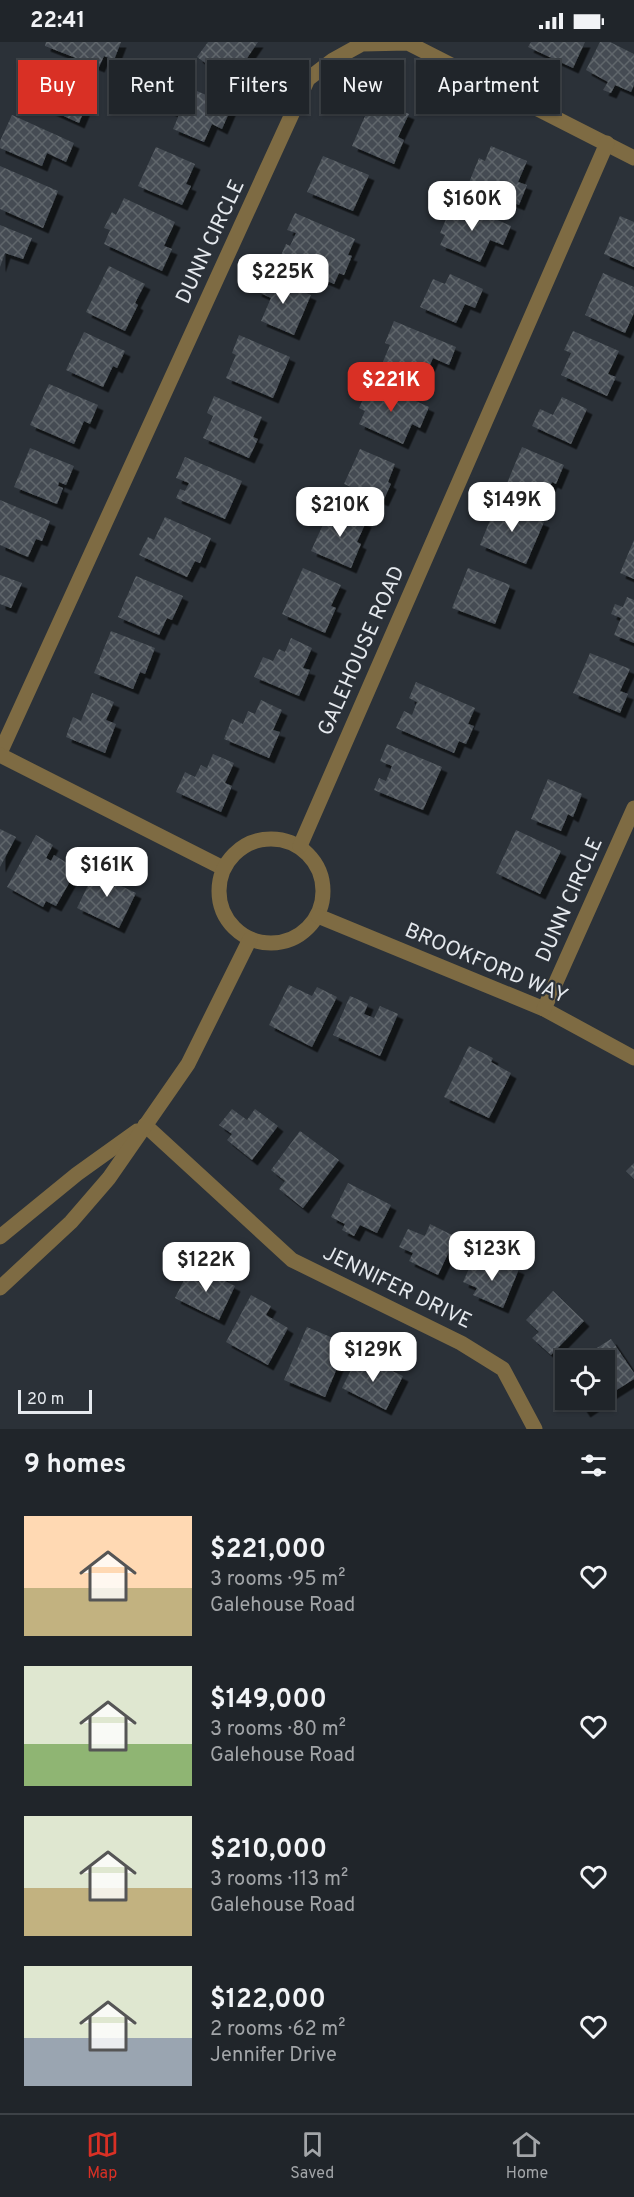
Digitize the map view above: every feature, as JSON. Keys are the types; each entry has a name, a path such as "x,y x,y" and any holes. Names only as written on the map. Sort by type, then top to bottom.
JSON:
{"street":[{"name":"DUNN CIRCLE","path":"0,754 308,79 333,60 362,44 408,43 634,158"},
{"name":"GALEHOUSE ROAD","path":"300,846 607,143"},
{"path":"0,754 223,868"},
{"name":"DUNN CIRCLE","path":"544,1009 634,808"},
{"path":"271,837 300,846 314,859 322,877 324,897 318,916 300,935 276,943 250,939 236,930 225,917 219,901 218,884 223,868 243,846 271,837"},
{"name":"BROOKFORD WAY","path":"318,916 544,1009 634,1058"},
{"path":"0,1288 71,1222 109,1178 188,1064 250,939"},
{"path":"0,1237 77,1174 144,1125"},
{"name":"JENNIFER DRIVE","path":"144,1125 292,1260 461,1343 503,1369 535,1429"}],"building":[{"path":"46,42 121,42 114,60 104,56 99,67 97,60 81,60 45,46"},
{"path":"208,42 258,42 246,60 207,60 207,64 197,57"},
{"path":"531,42 585,42 573,68 528,47"},
{"path":"600,42 610,42 634,54 634,85 631,92 615,85 611,93 603,90 608,82 586,70"},
{"path":"195,90 207,95 207,114 229,114 222,129 212,124 204,142 173,129 179,115 177,114 195,114"},
{"path":"404,112 409,114 398,137 404,140 394,164 352,146 365,116 360,114 404,114"},
{"path":"59,114 83,114 79,123"},
{"path":"12,115 74,143 66,162 47,153 42,166 0,148 0,141"},
{"path":"491,146 527,161 518,182 527,185 519,205 468,185 479,158 485,161"},
{"path":"156,147 195,164 186,184 191,186 182,205 138,186"},
{"path":"323,156 369,175 353,211 307,192"},
{"path":"0,166 58,191 43,228 0,209"},
{"path":"124,198 175,222 164,246 172,249 162,271 104,244 110,230 104,228 112,212 116,215"},
{"path":"454,201 511,226 503,245 490,240 480,262 440,245 445,235 440,233"},
{"path":"295,213 355,239 348,255 352,256 344,275 339,273 334,284 279,260 286,244 290,246 296,233 287,230"},
{"path":"620,216 634,222 634,267 604,254"},
{"path":"0,225 32,238 23,259 5,253 0,267"},
{"path":"109,266 145,284 125,331 86,312"},
{"path":"603,273 634,287 634,313 625,333 585,315"},
{"path":"450,274 483,289 475,308 465,304 456,323 420,307 433,279 445,284"},
{"path":"264,275 311,295 294,335 261,321 271,298 256,291"},
{"path":"394,321 456,347 449,365 433,358 423,381 382,364 390,345 385,343"},
{"path":"573,331 619,351 608,374 616,377 607,396 561,375 571,353 564,350"},
{"path":"84,332 125,351 117,368 113,366 103,387 66,370"},
{"path":"239,335 290,357 273,398 226,378 236,355 232,353"},
{"path":"372,381 429,407 420,428 412,424 403,444 359,424 365,411 359,408"},
{"path":"49,384 98,405 90,424 84,421 74,444 30,425"},
{"path":"214,396 262,417 253,437 258,439 249,458 203,438 213,416 207,413"},
{"path":"562,397 587,409 571,444 532,426 540,409 553,415"},
{"path":"522,447 564,465 556,484 552,482 542,504 505,488"},
{"path":"30,448 74,466 66,485 59,482 58,486 63,488 57,504 14,487"},
{"path":"360,449 395,464 388,482 391,484 383,501 344,484"},
{"path":"185,457 242,481 225,519 176,498 180,489 185,491 189,483 176,478"},
{"path":"0,500 50,521 42,541 36,539 28,557 0,545"},
{"path":"497,503 544,522 526,564 480,545"},
{"path":"331,507 366,522 357,542 361,544 351,568 311,551"},
{"path":"165,517 211,538 200,563 195,561 187,577 139,555 148,537 154,540"},
{"path":"634,540 634,579 620,573"},
{"path":"303,568 341,585 331,606 336,608 325,633 282,614"},
{"path":"468,568 510,585 495,624 452,608"},
{"path":"0,575 22,583 11,608 0,604"},
{"path":"136,576 183,596 172,620 167,618 159,635 118,617"},
{"path":"627,597 634,600 634,643 614,635 621,618 611,614 615,604 623,607"},
{"path":"111,631 155,648 145,674 140,672 133,689 94,673"},
{"path":"291,638 312,648 303,668 310,670 299,696 254,677 263,657 273,661 279,649 285,652"},
{"path":"590,653 630,669 620,691 628,694 620,713 573,693"},
{"path":"416,682 475,708 468,724 474,726 466,744 459,741 454,753 396,728 404,711 412,715 417,702 409,698"},
{"path":"92,693 114,702 106,720 116,724 105,753 66,737 73,717 81,721"},
{"path":"261,700 282,710 273,730 280,732 269,758 224,739 232,719 243,724 248,711 255,714"},
{"path":"387,744 442,767 423,810 374,790 379,778 386,781 392,766 380,761"},
{"path":"213,754 234,763 225,783 232,786 221,812 176,792 185,772 195,777 201,765 207,768"},
{"path":"548,779 582,794 573,817 568,814 561,831 531,819"},
{"path":"0,829 16,837 0,867"},
{"path":"516,830 561,851 540,894 496,873"},
{"path":"36,835 53,845 46,858 51,861 54,855 77,869 56,906 46,901 43,907 7,887"},
{"path":"98,865 119,875 115,883 136,893 119,928 77,908"},
{"path":"289,985 312,996 317,987 337,997 312,1047 269,1025"},
{"path":"350,996 368,1004 364,1014 374,1018 380,1006 398,1014 380,1056 333,1035"},
{"path":"469,1046 493,1058 491,1062 511,1073 489,1118 444,1097"},
{"path":"232,1109 247,1120 255,1109 278,1126 252,1160 227,1140 232,1134 219,1125"},
{"path":"300,1131 339,1160 303,1208 279,1189 285,1181 271,1170"},
{"path":"634,1163 634,1179 626,1171"},
{"path":"348,1183 391,1205 377,1233 360,1225 354,1236 342,1230 345,1224 331,1217"},
{"path":"430,1224 456,1237 438,1275 409,1261 413,1253 399,1247 408,1229 425,1236"},
{"path":"493,1258 519,1269 503,1308 473,1295 477,1288 463,1282 471,1264 488,1270"},
{"path":"212,1267 224,1273 221,1279 235,1286 219,1320 175,1298 189,1270 206,1279"},
{"path":"553,1291 584,1321 551,1355 532,1338 539,1332 526,1320"},
{"path":"251,1295 271,1306 266,1315 288,1328 268,1365 226,1342"},
{"path":"307,1327 347,1344 325,1397 284,1380"},
{"path":"611,1339 634,1373 634,1379 615,1391 615,1350 594,1350"},
{"path":"379,1356 391,1363 388,1369 403,1376 386,1410 342,1388 356,1360 373,1369"}]}
